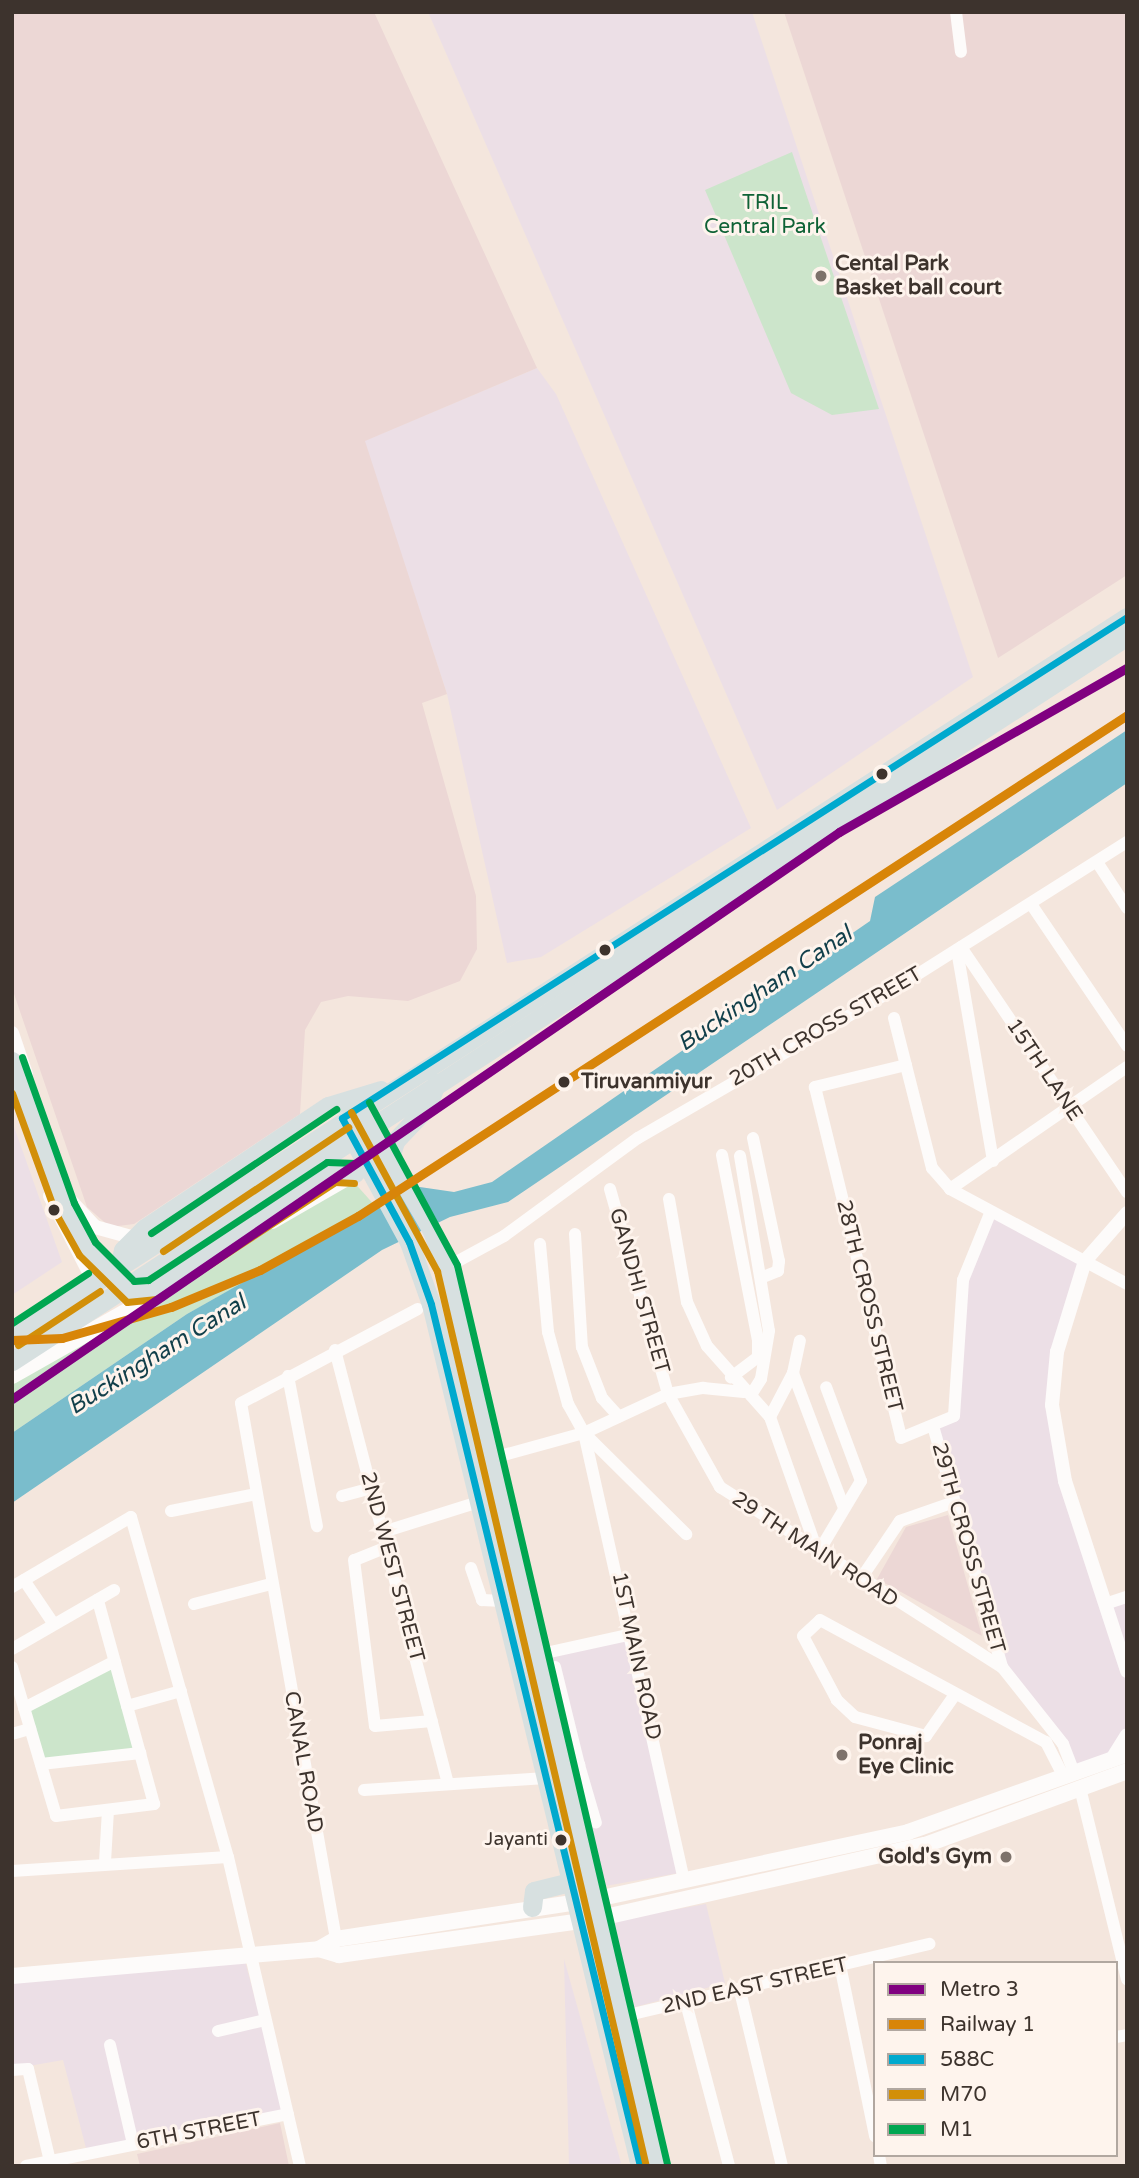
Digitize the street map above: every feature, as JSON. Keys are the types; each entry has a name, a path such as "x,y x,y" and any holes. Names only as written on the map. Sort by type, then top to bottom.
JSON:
{"main road":[{"path":"115,1283 123,1250 145,1228 328,1106 363,1099 389,1089 1127,617"},
{"path":"12,1361 345,1141 1127,636"},
{"path":"12,1061 18,1090 64,1207 115,1283 130,1292 152,1290 258,1217 332,1171 361,1170"},
{"path":"389,1161 395,1140 428,1107 436,1083"},
{"path":"363,1099 370,1125 432,1231 447,1266 493,1458 548,1660 572,1767 584,1862 594,1909 657,2166"},
{"path":"12,1336 342,1118 363,1099"},
{"path":"342,1118 345,1141 409,1242 431,1304 546,1777 574,1912 640,2166"},
{"path":"332,1171 345,1141"},
{"path":"12,1376 361,1170"},
{"path":"594,1909 684,1881 908,1832 1119,1757"},
{"path":"12,1976 319,1949 339,1955 594,1909 925,1845 1127,1771"},
{"path":"532,1907 534,1891 569,1882"},
{"path":"319,1949 335,1939 532,1907 574,1912"}],"street":[{"path":"956,12 961,52"},
{"name":"20TH CROSS STREET","path":"447,1266 504,1236 638,1138 959,948 1127,842"},
{"path":"1097,862 1127,908"},
{"path":"1031,904 1127,1046"},
{"path":"959,948 993,1161"},
{"name":"15TH LANE","path":"959,948 1127,1192"},
{"path":"894,1018 932,1168 950,1189 1127,1284"},
{"path":"12,1032 71,1206 113,1236 157,1242"},
{"name":"28TH CROSS STREET","path":"906,1065 815,1087 901,1438 954,1416 963,1280 991,1210"},
{"path":"950,1189 1127,1068"},
{"path":"18,1090 55,1211 94,1282"},
{"path":"753,1138 779,1261 778,1271 762,1277"},
{"path":"722,1155 758,1341 758,1357 731,1377"},
{"path":"740,1156 762,1277 767,1353 747,1394"},
{"name":"GANDHI STREET","path":"610,1189 668,1394"},
{"path":"669,1199 687,1302 707,1346 731,1377 770,1417 818,1553"},
{"path":"1127,1213 1085,1261 1056,1352 1052,1405 1065,1481 1108,1603 1127,1671"},
{"path":"575,1234 582,1347 602,1398 619,1417"},
{"path":"78,1256 113,1236"},
{"path":"540,1244 553,1361 584,1433 686,1534"},
{"name":"CANAL ROAD","path":"335,1939 241,1403 335,1350 418,1309"},
{"path":"770,1417 793,1373 800,1341"},
{"name":"2ND WEST STREET","path":"335,1350 448,1783"},
{"path":"793,1373 844,1508"},
{"path":"288,1377 317,1526"},
{"path":"818,1553 844,1508 860,1472 826,1387"},
{"path":"493,1458 584,1433 668,1394 703,1388 747,1394"},
{"name":"29 TH MAIN ROAD","path":"668,1394 729,1498 1002,1667"},
{"name":"29TH CROSS STREET","path":"933,1426 1002,1667 1062,1755"},
{"name":"1ST MAIN ROAD","path":"584,1433 633,1634 684,1881"},
{"path":"342,1496 371,1488"},
{"path":"171,1511 256,1494"},
{"path":"383,1532 479,1502"},
{"path":"860,1580 900,1521 954,1502"},
{"path":"52,1623 18,1584 131,1517 228,1857 300,2166"},
{"path":"387,1547 354,1560 375,1726 432,1721"},
{"path":"471,1568 482,1600 503,1601"},
{"path":"194,1604 271,1584"},
{"path":"12,1649 52,1623 114,1590"},
{"path":"1108,1603 1127,1597"},
{"path":"12,1667 56,1816 154,1804 98,1600"},
{"path":"954,1696 926,1736 855,1717 837,1700 803,1636 820,1620 954,1696 1046,1742 1062,1755 1068,1774"},
{"path":"548,1660 633,1634"},
{"path":"24,1708 115,1661"},
{"path":"127,1706 181,1691"},
{"path":"12,1734 30,1729"},
{"path":"1119,1757 1127,1735"},
{"path":"41,1764 140,1753"},
{"path":"572,1767 596,1823"},
{"path":"364,1790 546,1777"},
{"path":"1080,1788 1127,1979"},
{"path":"105,1862 108,1810"},
{"path":"12,1871 105,1862 228,1857"},
{"name":"2ND EAST STREET","path":"620,2017 740,1991 930,1944"},
{"path":"840,1965 870,2087 873,2116"},
{"path":"740,1991 782,2166"},
{"path":"686,2003 729,2166"},
{"path":"218,2031 265,2020"},
{"path":"110,2045 133,2144"},
{"path":"12,2070 27,2068 50,2161"},
{"name":"6TH STREET","path":"26,2166 50,2161 86,2160 133,2144 288,2114"}],"shaded area":[{"path":"12,12 374,12 537,368 365,441 447,694 422,703 476,896 477,949 460,981 408,1001 348,996 321,1002 305,1030 300,1114 134,1224 110,1227 87,1207 12,988"},
{"path":"428,12 752,12 973,677 777,810"},
{"path":"784,12 1127,12 1127,575 998,658"},
{"path":"537,368 556,394 751,828 541,957 507,963 447,694 364,441"},
{"path":"12,1121 62,1262 12,1295"},
{"path":"991,1211 1085,1261 1052,1405 1065,1481 1107,1603 1127,1597 1127,1754 1074,1772 1068,1754 1002,1667 933,1426 954,1416 963,1280"},
{"path":"948,1515 982,1636 877,1579 906,1527"},
{"path":"635,1633 677,1873 584,1890 541,1649"},
{"path":"706,1904 725,1983 631,2008 611,1931 617,1920"},
{"path":"564,1959 621,2163 613,2166 569,2166"},
{"path":"245,1961 285,2112 87,2152 63,2060 12,2069 12,1983"},
{"path":"280,2123 289,2166 140,2166 137,2154"}],"green space":[{"name":"TRIL Central Park","path":"792,152 879,409 832,415 791,393 705,190"},
{"path":"352,1180 377,1208 187,1314 12,1433 12,1383 274,1215"},
{"path":"113,1667 135,1749 44,1759 30,1710"}],"water":[{"name":"Buckingham Canal","path":"1127,730 1127,783 508,1202 450,1217 382,1250 12,1503 12,1433 187,1314 413,1186 454,1192 492,1182 870,921 875,897"}],"metro line":[{"name":"3","path":"12,1399 839,832 1127,668"}],"rail line":[{"name":"1","path":"12,1340 62,1338 171,1307 260,1270 358,1216 1127,715"}],"transit line":[{"name":"588C","path":"640,2166 431,1304 409,1242 342,1118 1127,617"},
{"name":"M1","path":"22,1057 74,1203 95,1242 134,1281 148,1280 327,1162 356,1163"},
{"name":"M70","path":"12,1093 55,1212 79,1255 127,1302 157,1299 335,1182 354,1183"},
{"name":"M1","path":"369,1102 457,1265 667,2164"},
{"name":"M1","path":"151,1233 336,1109"},
{"name":"M70","path":"351,1112 437,1271 646,2166"},
{"name":"M70","path":"163,1251 348,1127"},
{"name":"M1","path":"12,1323 88,1273"},
{"name":"M70","path":"18,1345 100,1291"}],"place":[{"name":"Cental Park Basket ball court","path":"821,276"},
{"name":"Tiruvanmiyur","path":"564,1082"},
{"name":"Ponraj Eye Clinic","path":"842,1755"},
{"name":"Jayanti","path":"561,1840"},
{"name":"Gold's Gym","path":"1006,1857"}]}
